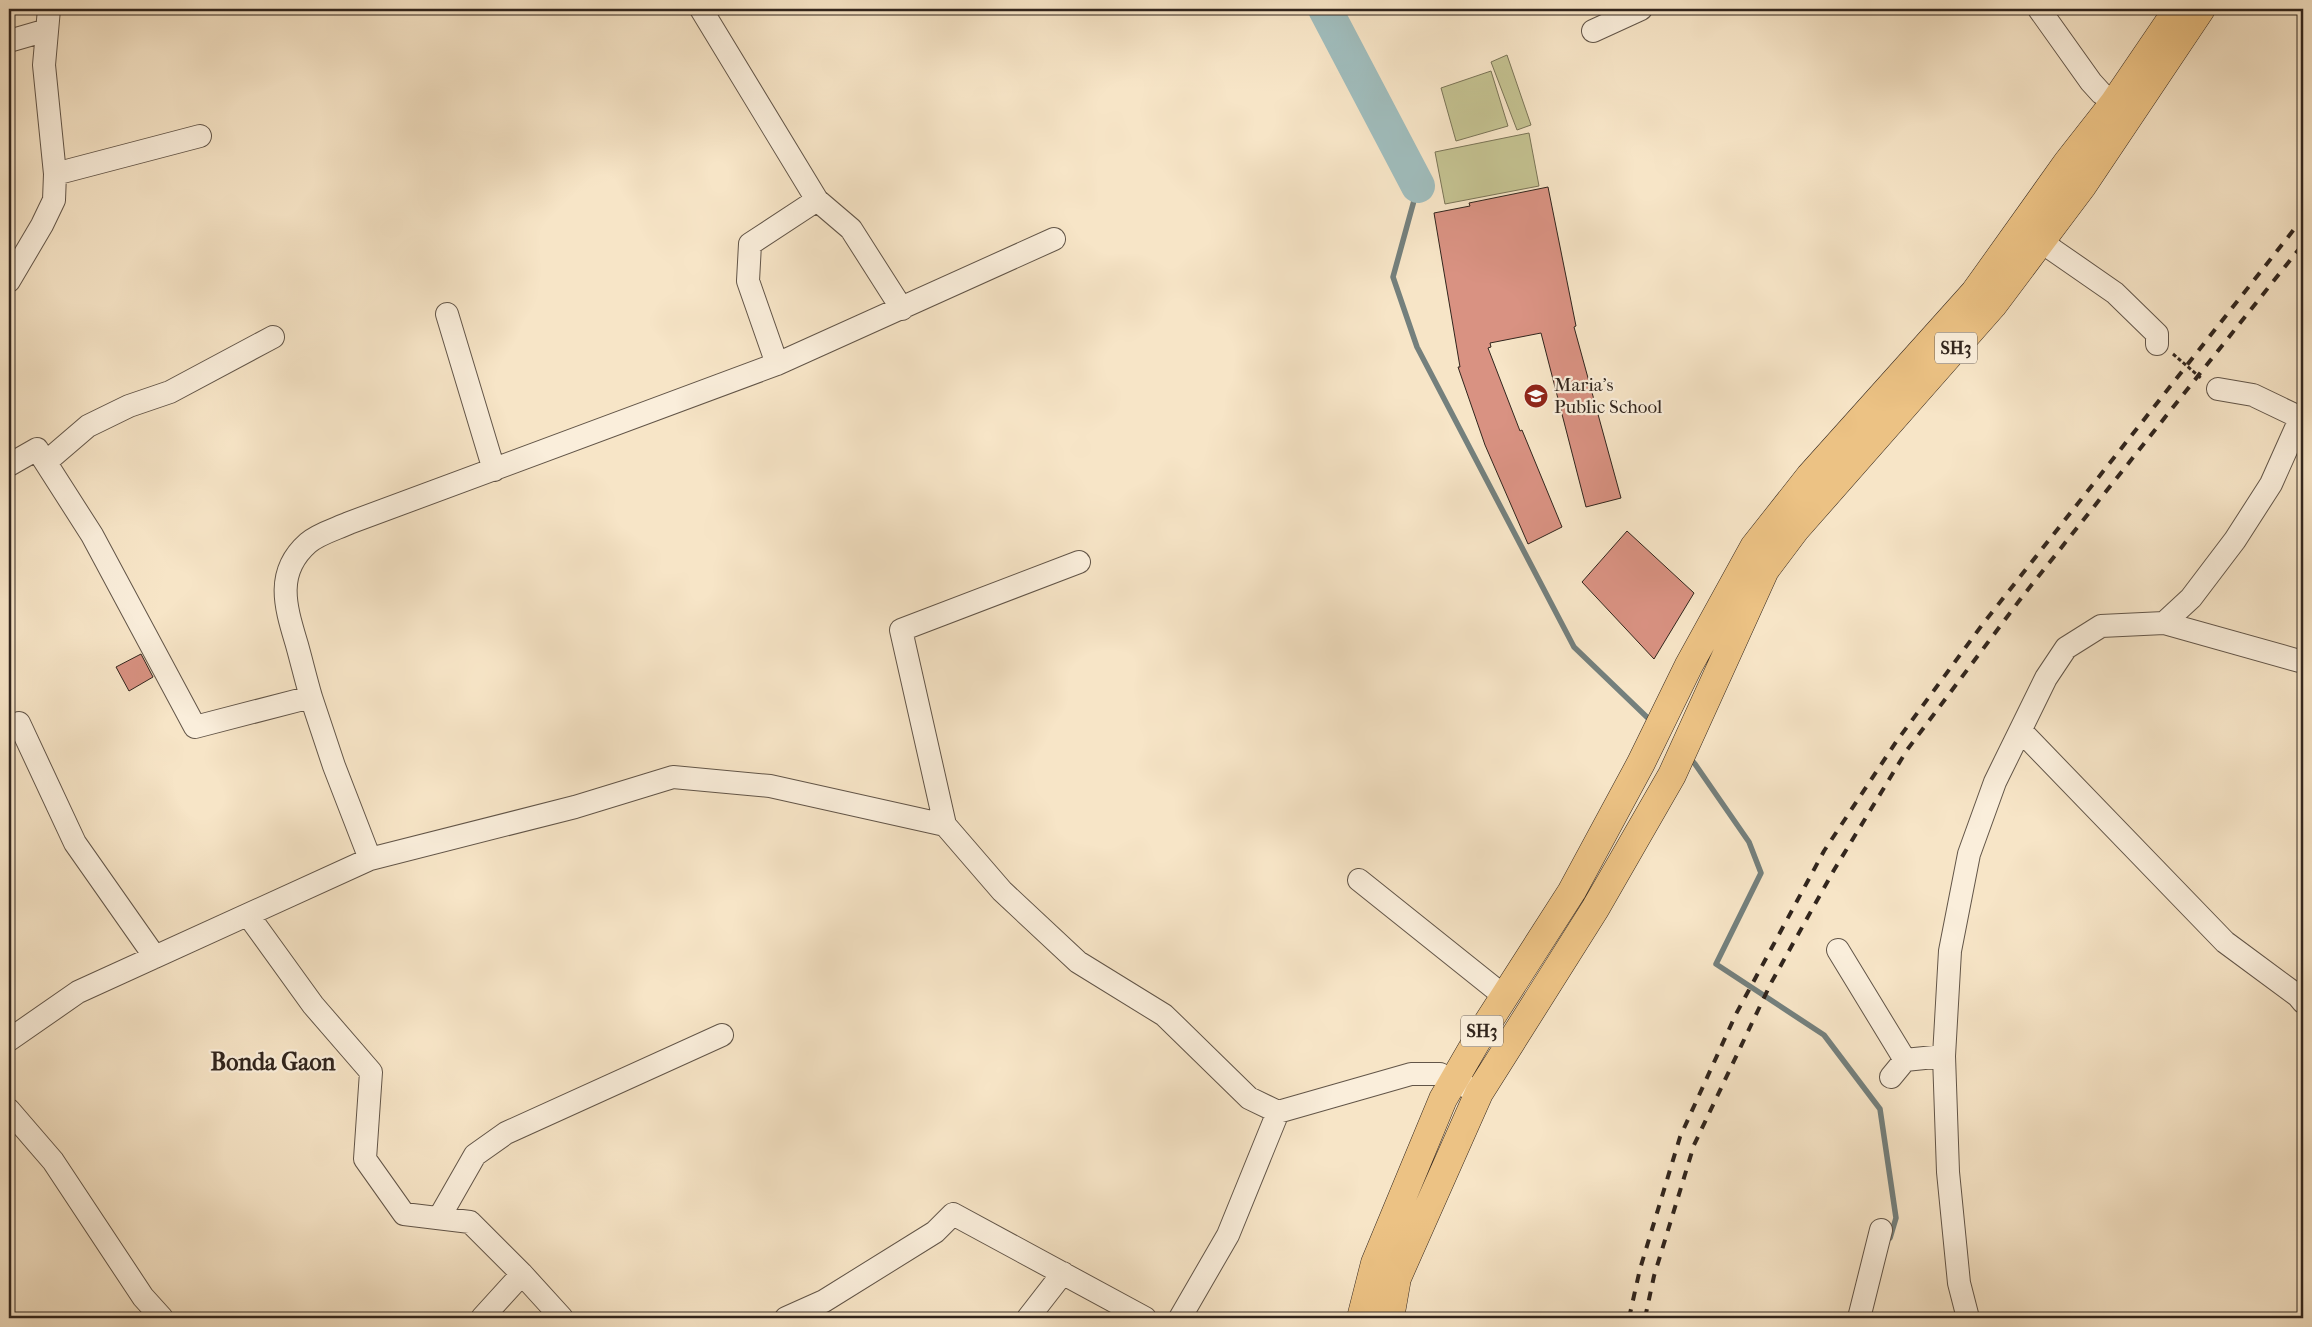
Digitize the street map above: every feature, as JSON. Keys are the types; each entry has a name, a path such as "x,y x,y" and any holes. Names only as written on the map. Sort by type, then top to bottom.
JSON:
{"main road":[{"name":"SH3","path":"1390,1318 1397,1278 1479,1094 1595,909 1672,775 1715,684 1754,591 1776,554 1993,305 2043,240 2123,108 2178,9"},
{"name":"SH3","path":"1361,1318 1375,1263 1443,1099 1504,996 1572,891 1641,763 1689,665 1754,547 1810,476 1975,292 2062,170 2123,108 2201,9"}],"street":[{"path":"701,9 817,200 851,229 902,309"},
{"path":"1593,31 1641,9"},
{"path":"2039,9 2091,82 2123,108"},
{"path":"9,41 48,19"},
{"path":"9,281 42,225 54,200 55,174 44,65 48,19"},
{"path":"55,174 200,136"},
{"path":"777,364 748,281 750,244 817,200"},
{"path":"370,860 334,766 311,697 287,612 285,594 287,573 295,557 309,542 349,523 777,364 1054,239"},
{"path":"2043,240 2054,250 2115,293 2157,334 2157,344"},
{"path":"446,314 494,470"},
{"path":"46,462 88,426 129,406 170,392 273,338"},
{"path":"2164,623 2191,598 2235,540 2272,484 2302,419 2252,395 2218,389"},
{"path":"9,465 37,449 92,535 195,728 311,697"},
{"path":"1080,562 901,630 945,825 1002,891 1078,962 1164,1015 1249,1098 1278,1112 1411,1074 1440,1074 1479,1094"},
{"path":"1968,1318 1959,1283 1948,1172 1944,1056 1950,951 1969,854 1995,782 2046,678 2066,648 2101,626 2164,623 2303,662"},
{"path":"19,723 75,843 155,957"},
{"path":"2021,731 2225,942 2298,996 2303,1002"},
{"path":"9,1040 78,992 370,860 576,807 673,777 770,786 945,825"},
{"path":"1359,880 1504,996"},
{"path":"248,915 313,1005 371,1072 365,1159 404,1214 470,1222 522,1274 562,1318"},
{"path":"1838,950 1898,1069 1944,1056"},
{"path":"439,1218 476,1155 506,1133 722,1035"},
{"path":"9,1110 53,1161 143,1297 162,1318"},
{"path":"1180,1318 1228,1235 1278,1112"},
{"path":"786,1318 824,1301 934,1232 953,1214 1144,1318"},
{"path":"1859,1318 1881,1230"},
{"path":"1028,1318 1063,1273"},
{"path":"482,1318 522,1274"}],"path":[{"path":"2157,344 2218,389"}],"shaded area":[{"path":"1507,55 1531,125 1517,130 1491,62"},
{"path":"1491,71 1508,126 1456,141 1441,88"},
{"path":"1529,133 1539,186 1445,204 1435,152"}],"building":[{"path":"1548,187 1576,326 1574,327 1621,498 1586,507 1541,333 1490,343 1491,347 1488,348 1520,431 1522,430 1562,527 1528,544 1485,445 1458,367 1460,367 1434,213 1470,206 1469,203"},
{"path":"1627,531 1694,593 1654,659 1582,582"},
{"path":"141,654 153,677 129,691 116,667"}],"waterway":[{"path":"1325,9 1418,186"},
{"path":"1418,186 1393,277 1417,347 1574,647 1652,722"},
{"path":"1688,756 1749,842 1761,873 1716,964 1824,1035 1880,1109 1896,1218 1890,1238"}],"railway":[{"path":"1629,1318 1640,1269 1680,1137 1736,1014 1824,851 1896,742 1982,625 2303,218"},
{"path":"1645,1318 1654,1276 1694,1145 1771,983 1834,870 1907,750 2022,597 2303,244"}],"place":[{"name":"Maria's Public School","path":"1536,396"}],"district":[{"name":"Bonda Gaon","path":"273,1062"}]}
